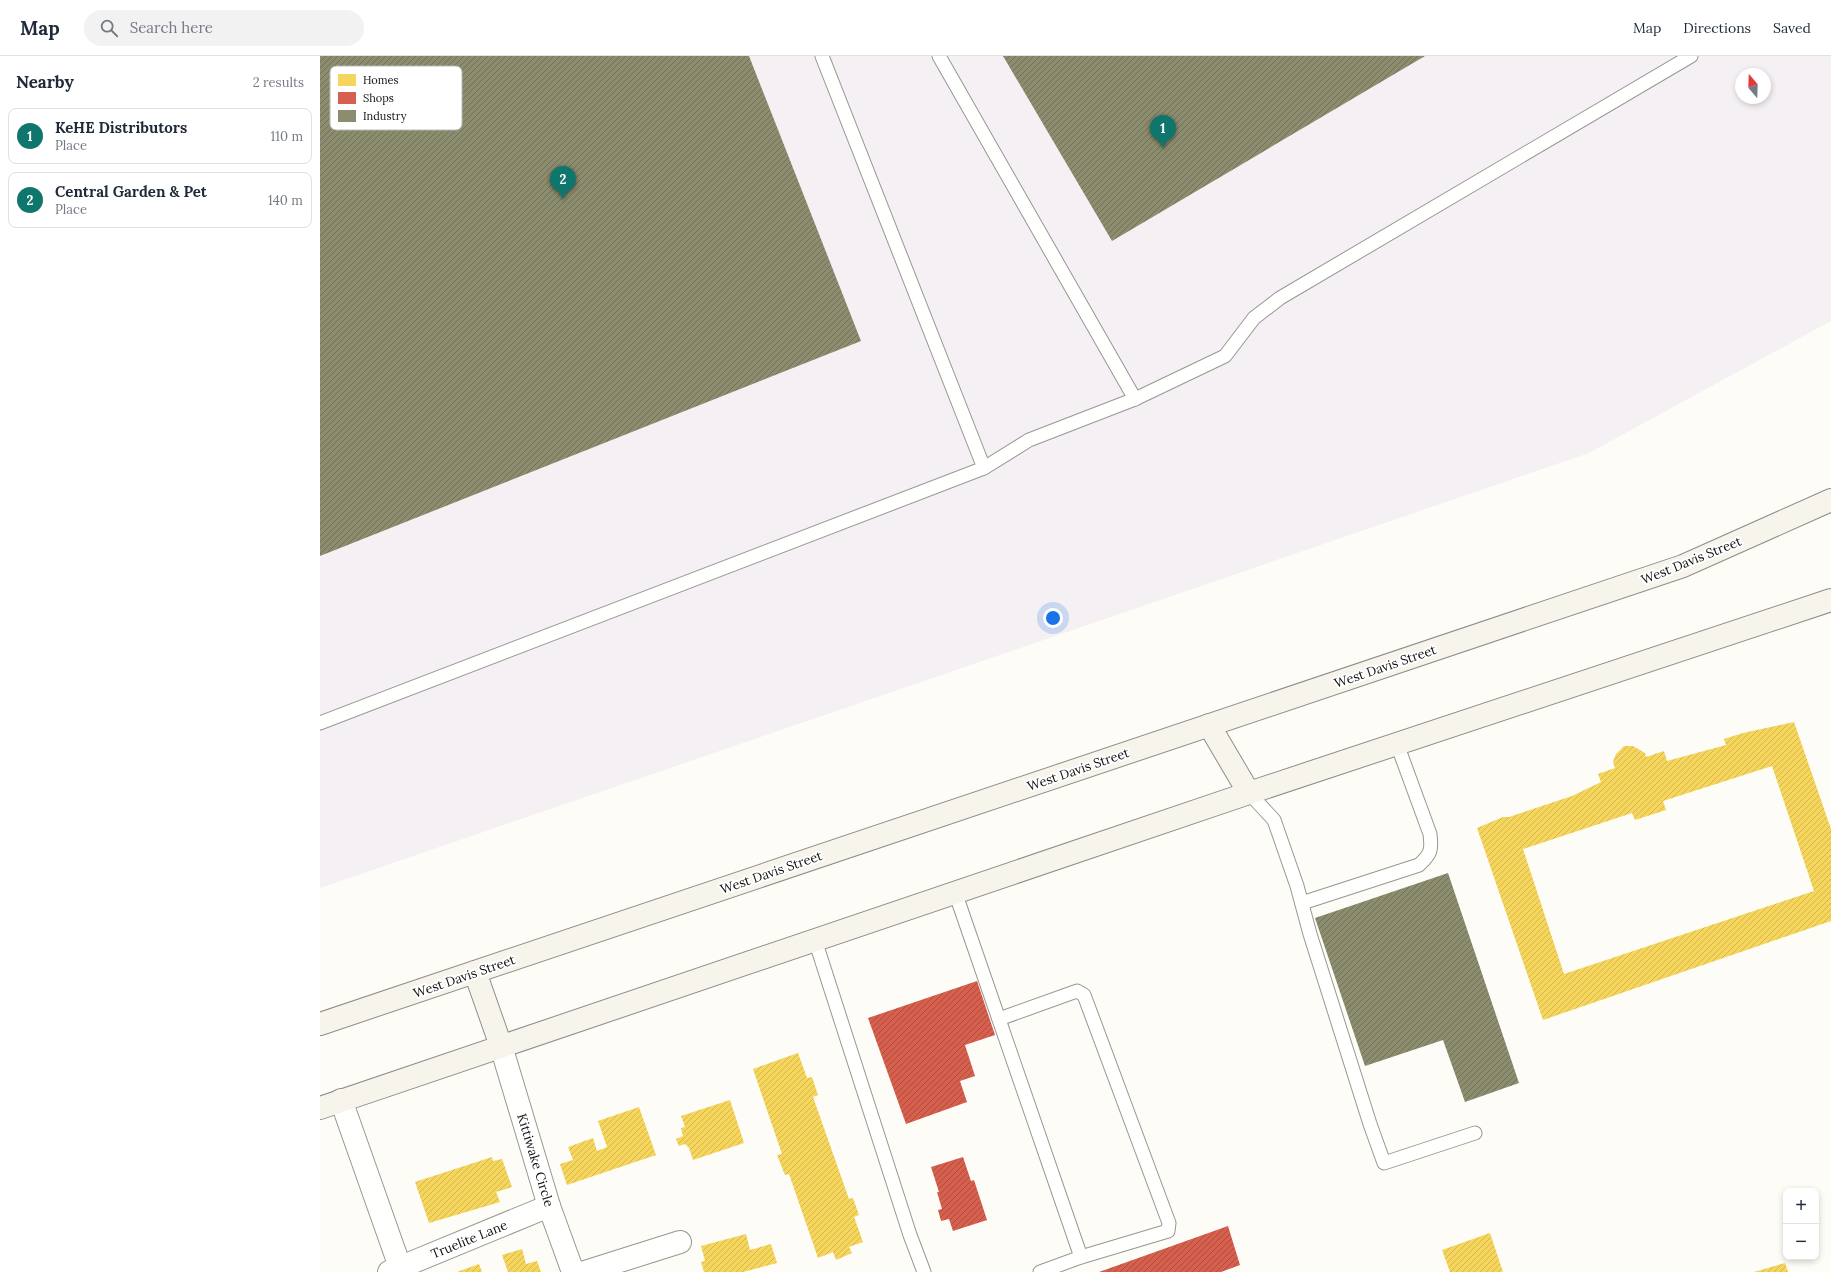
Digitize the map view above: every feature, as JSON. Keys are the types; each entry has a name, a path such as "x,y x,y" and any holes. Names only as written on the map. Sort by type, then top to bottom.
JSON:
{"main road":[{"name":"West Davis Street","path":"320,1024 1683,566 1831,500"},
{"path":"320,1108 1248,793 1831,600"},
{"path":"1209,725 1248,793"},
{"path":"475,972 501,1046"}],"street":[{"name":"Kittiwake Circle","path":"501,1046 549,1206 573,1272"},
{"path":"341,1100 394,1270"},
{"name":"Truelite Lane","path":"394,1270 549,1206"},
{"path":"585,1272 680,1242"}],"lane":[{"path":"822,56 984,468"},
{"path":"939,56 1134,399"},
{"path":"320,723 984,468 1029,440 1134,399 1226,356 1254,318 1280,298 1691,56"},
{"path":"1302,903 1419,865 1428,857 1432,847 1430,834 1397,744"},
{"path":"1248,793 1274,820 1302,903 1370,1124 1384,1163 1475,1133"},
{"path":"955,892 1081,1257"},
{"path":"815,940 910,1235 924,1272"},
{"path":"999,1019 1077,991 1084,995 1169,1223 1168,1231 1081,1257 1040,1272"}],"shaded area":[{"path":"320,56 1831,56 1831,321 1589,453 320,888"}],"building: Homes":[{"path":"1794,722 1831,829 1831,921 1543,1020 1477,828 1503,817 1509,817 1572,796 1601,782 1598,774 1615,768 1613,762 1616,754 1624,746 1633,746 1645,753 1646,757 1664,751 1667,761 1726,745 1724,739 1743,733","holes":["1772,766 1814,891 1564,974 1523,849 1632,813 1635,820 1666,810 1663,801"]},
{"path":"798,1053 807,1078 812,1077 818,1095 813,1097 849,1199 853,1198 859,1215 854,1217 863,1242 849,1247 852,1253 836,1260 833,1252 818,1258 789,1174 785,1175 777,1155 782,1154 753,1069"},
{"path":"730,1100 744,1143 693,1160 689,1148 685,1144 679,1146 676,1139 683,1136 681,1128 685,1127 681,1116"},
{"path":"639,1107 656,1155 567,1185 560,1164 573,1160 568,1147 593,1138 597,1151 607,1147 598,1121"},
{"path":"492,1157 493,1161 502,1159 512,1187 496,1192 500,1202 429,1223 415,1182"},
{"path":"1490,1233 1503,1272 1450,1272 1442,1250"},
{"path":"746,1234 750,1250 771,1244 777,1263 743,1272 704,1272 701,1262 705,1261 701,1246"},
{"path":"522,1249 526,1264 537,1261 541,1272 508,1272 502,1255"},
{"path":"1785,1263 1788,1272 1754,1272"},
{"path":"479,1264 482,1272 457,1272"}],"building: Shops":[{"path":"977,981 995,1035 965,1045 975,1076 960,1081 967,1102 906,1124 868,1018"},
{"path":"963,1157 971,1181 974,1180 987,1220 953,1231 949,1219 941,1221 938,1210 942,1209 937,1192 939,1192 931,1167"},
{"path":"1228,1226 1240,1265 1221,1272 1099,1272"}],"building: Industry":[{"path":"320,56 749,56 861,341 320,556"},
{"path":"1003,56 1425,56 1112,241"},
{"path":"1448,873 1519,1083 1465,1102 1443,1040 1365,1066 1315,918"}],"place":[{"name":"KeHE Distributors","path":"1163,148"},
{"name":"Central Garden & Pet","path":"563,199"}]}
